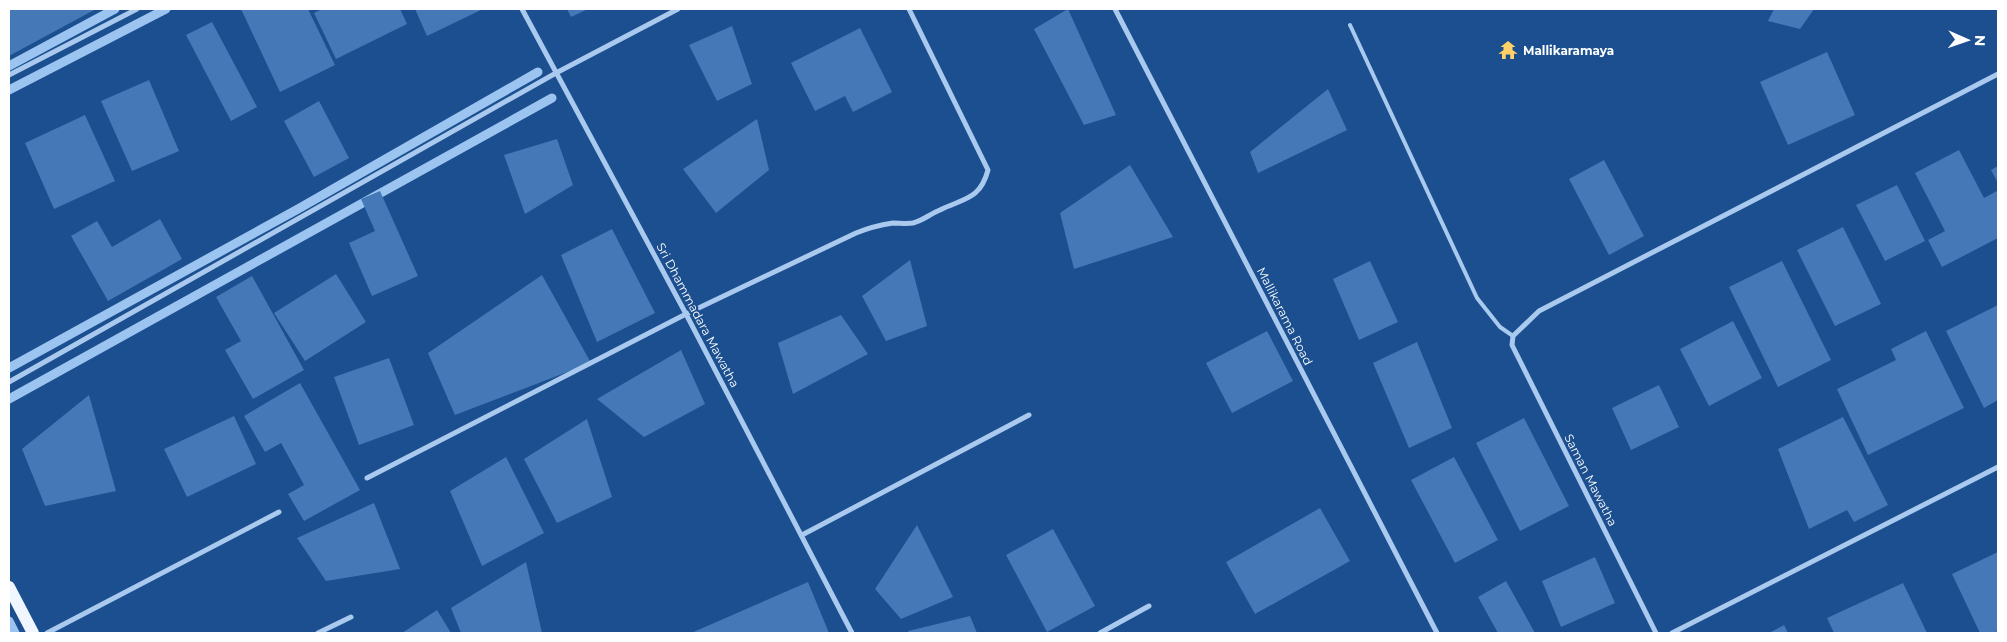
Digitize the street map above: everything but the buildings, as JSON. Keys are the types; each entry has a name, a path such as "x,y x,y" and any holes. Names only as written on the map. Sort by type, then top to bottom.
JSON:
{"main road":[{"path":"9,586 33,633"}],"street":[{"path":"9,76 137,9"},
{"name":"Sri Dhammadara Mawatha","path":"522,9 686,314 852,633"},
{"path":"9,382 556,73 678,9"},
{"path":"367,478 686,314 856,233 874,226 895,223 910,224 924,220 940,210 964,201 980,188 988,170 910,9"},
{"name":"Mallikarama Road","path":"1115,9 1437,633"},
{"path":"1513,336 1540,311 1998,74"},
{"name":"Saman Mawatha","path":"1513,336 1512,345 1656,633"},
{"path":"802,535 1029,415"},
{"path":"1672,633 1998,467"},
{"path":"47,633 279,512"},
{"path":"1100,633 1149,606"},
{"path":"318,633 351,618"}],"lane":[{"path":"1350,25 1477,298 1500,327 1513,336"}],"waterway":[{"path":"9,66 115,9"},
{"path":"9,90 166,9"},
{"path":"9,368 298,209 538,72"},
{"path":"9,399 552,98"},
{"path":"9,621 15,633"}],"place":[{"name":"Mallikaramaya","path":"1508,50"}]}
